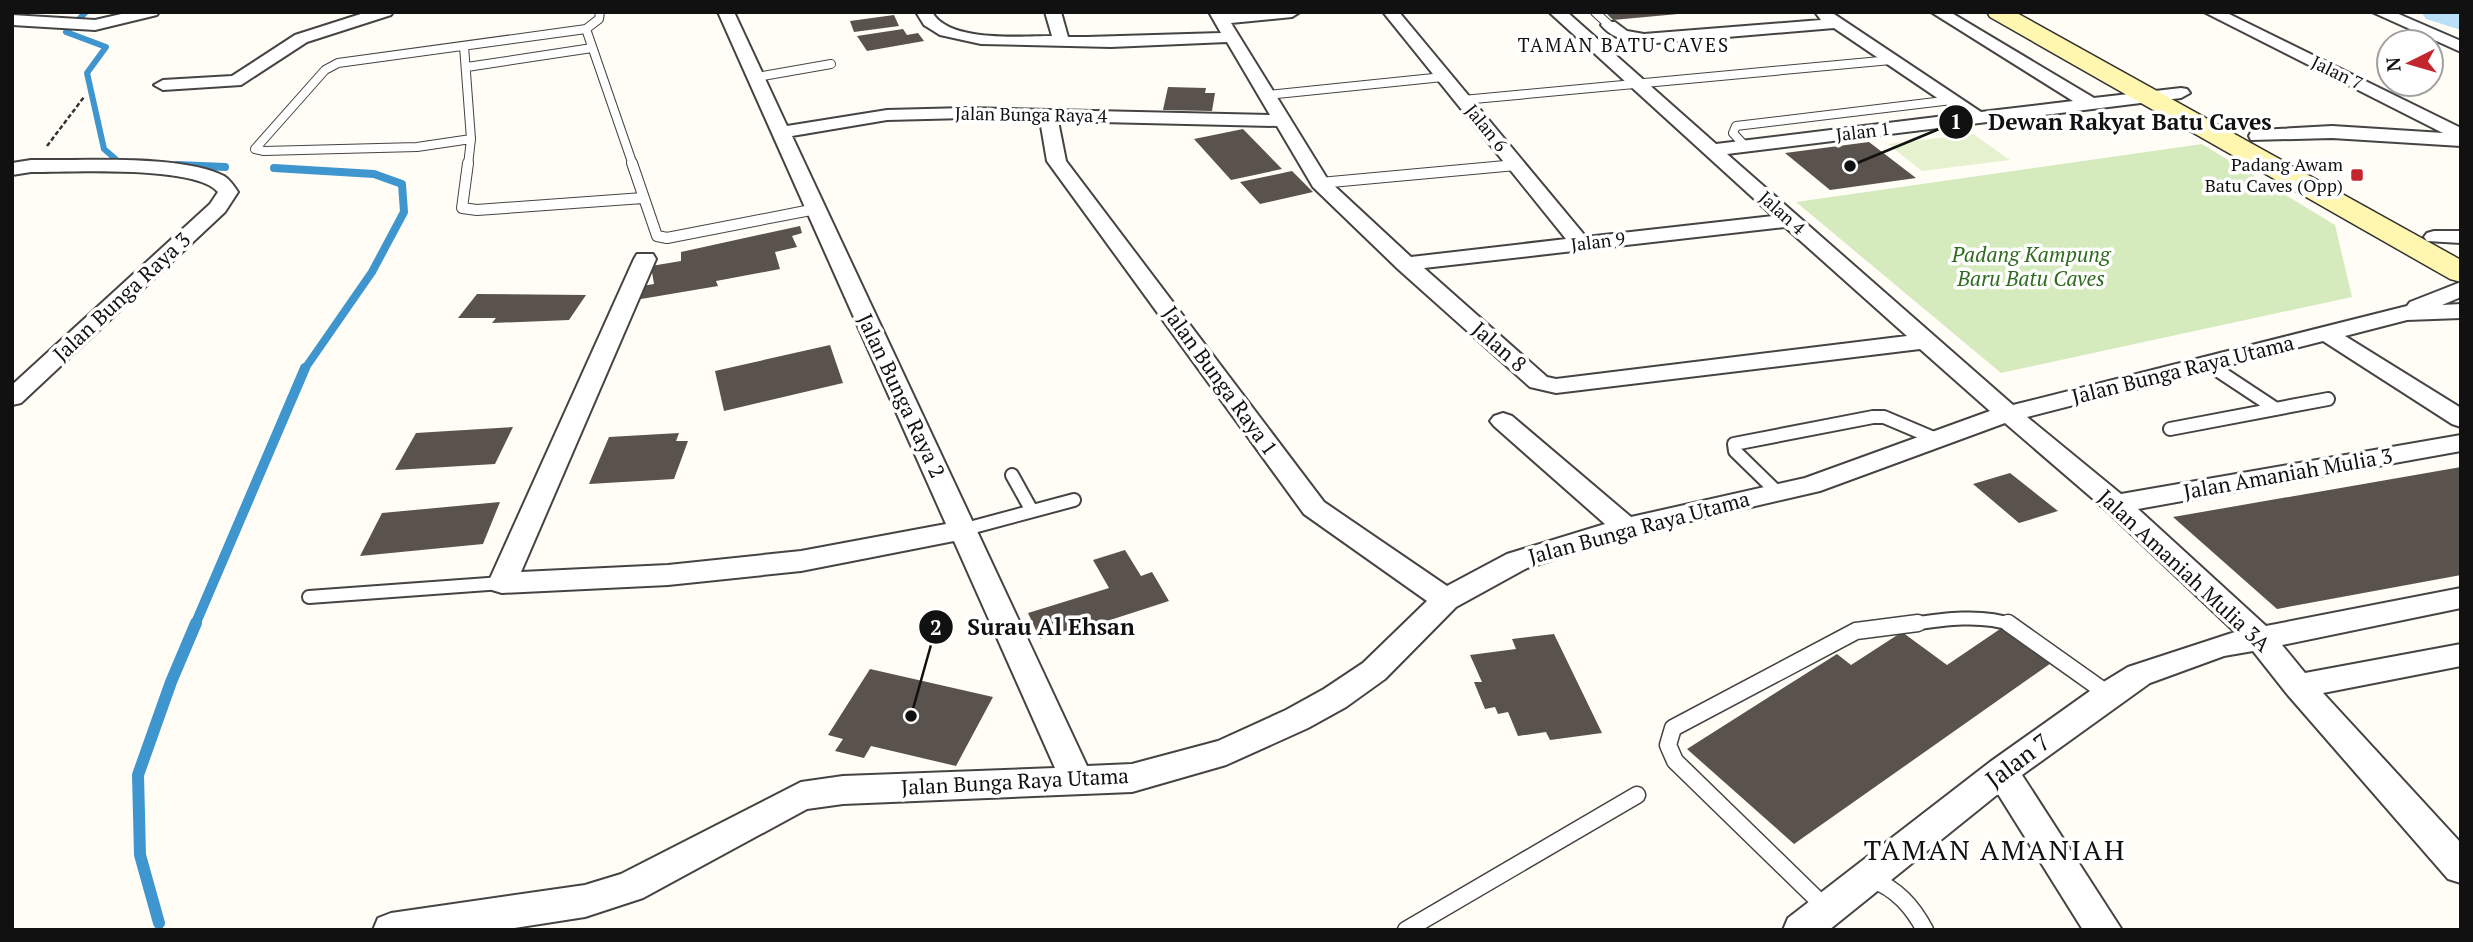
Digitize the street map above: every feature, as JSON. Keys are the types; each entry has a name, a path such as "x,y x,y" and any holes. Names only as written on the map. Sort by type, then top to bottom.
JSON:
{"main road":[{"path":"1998,12 2030,19 2181,93 2447,237 2459,272"},
{"path":"2030,19 2153,97 2459,272"}],"street":[{"path":"12,20 96,25 151,12"},
{"path":"163,85 246,77 270,55 291,43 385,12"},
{"name":"Jalan Bunga Raya 2","path":"726,12 1077,780"},
{"path":"924,12 925,18 939,29 961,36 1151,42 1231,37"},
{"path":"1053,12 1061,41"},
{"path":"1219,15 1292,12"},
{"name":"Jalan 6","path":"1391,12 1581,244"},
{"name":"Jalan 4","path":"1557,12 2007,414"},
{"path":"1821,12 1978,118"},
{"path":"1938,12 2091,104"},
{"path":"1992,12 2030,19"},
{"name":"Jalan 7","path":"2212,12 2412,109 2461,138"},
{"path":"2380,12 2461,47"},
{"name":"Jalan 8","path":"1219,15 1320,183 1406,264 1539,382 1556,386 1925,341"},
{"path":"1574,28 1648,21"},
{"path":"1609,25 1622,35 1644,39 1837,23"},
{"name":"Jalan 1","path":"1712,150 2181,93"},
{"name":"Jalan Bunga Raya 4","path":"781,132 887,115 966,113 1282,121"},
{"name":"Jalan Bunga Raya 1","path":"1048,116 1057,161 1314,508 1446,600"},
{"path":"2258,136 2332,132 2461,138"},
{"name":"Jalan Bunga Raya 3","path":"12,398 218,208 228,192 220,182 200,173 167,168 22,168"},
{"name":"Jalan 9","path":"1406,264 1789,219"},
{"path":"645,260 502,583 668,575 801,561 962,530"},
{"name":"Jalan Bunga Raya Utama","path":"2407,313 2459,272"},
{"name":"Jalan Bunga Raya Utama","path":"391,930 573,904 631,887 801,796 843,790 1132,778 1177,767 1226,752 1297,719 1374,671 1446,600 1517,561 1626,527 1811,485 2007,414 2407,313 2461,311"},
{"path":"2327,334 2450,403 2461,419"},
{"name":"Jalan Amaniah Mulia 3A","path":"2007,414 2116,504 2259,637 2298,686 2461,868"},
{"path":"1503,421 1626,527"},
{"name":"Jalan Amaniah Mulia 3","path":"2116,504 2461,443"},
{"name":"Jalan 7","path":"1814,919 2002,772 2139,675 2177,660 2259,637 2461,598"},
{"path":"2298,686 2461,655"},
{"path":"2002,772 2104,930"}],"lane":[{"path":"471,139 417,147 264,151 255,149 325,70 338,63 586,29 599,19 600,12"},
{"path":"1595,12 1609,25"},
{"path":"586,29 657,236 667,238 816,209"},
{"path":"464,46 471,139 462,208 477,211 643,198"},
{"path":"467,67 592,48"},
{"path":"1463,100 1891,60"},
{"path":"757,77 831,64"},
{"path":"1267,95 1443,77"},
{"path":"1745,146 1733,133 1736,126 1952,100"},
{"path":"1320,183 1516,165"},
{"path":"2208,364 2276,409"},
{"path":"2171,429 2328,399"},
{"path":"1778,493 1735,451 1734,444 1873,417 1884,417 1936,439"},
{"path":"1012,474 1032,511"},
{"path":"962,530 1074,500"},
{"path":"309,597 502,583"},
{"path":"1814,919 1675,761 1668,745 1673,728 1856,631 1934,621 2000,620 2014,625 2108,695"},
{"path":"1406,930 1637,795"},
{"path":"1867,878 1886,884 1914,909 1925,930"}],"path":[{"path":"22,168 84,97"}],"green space":[{"path":"1973,134 2010,160 1922,171 1888,144"},
{"name":"Padang Kampung Baru Batu Caves","path":"2202,144 2335,225 2352,297 2001,373 1796,202"}],"building":[{"path":"1605,12 1678,12 1678,14 1613,20"},
{"path":"894,15 899,26 854,32 850,21"},
{"path":"903,29 907,35 918,33 924,41 867,51 857,36"},
{"path":"1168,87 1206,88 1205,93 1215,93 1212,111 1163,110"},
{"path":"1243,129 1282,169 1231,180 1194,139"},
{"path":"1869,142 1916,178 1830,190 1785,153"},
{"path":"1292,171 1313,192 1260,204 1240,182"},
{"path":"800,226 802,233 792,236 797,247 775,252 780,269 716,281 718,286 641,299 642,286 654,284 651,266 681,261 681,252"},
{"path":"477,294 586,295 569,320 492,323 496,318 458,318"},
{"path":"830,345 843,383 724,411 715,371"},
{"path":"513,427 495,464 395,470 416,433"},
{"path":"679,433 676,441 688,441 674,479 589,484 609,437"},
{"path":"2461,467 2461,575 2277,609 2173,517"},
{"path":"2010,473 2058,511 2019,523 1973,484"},
{"path":"500,502 483,544 360,556 382,513"},
{"path":"1125,550 1141,576 1152,572 1169,601 1070,633 1068,630 1040,639 1028,613 1109,588 1093,560"},
{"path":"2003,627 2054,661 1794,844 1687,749 1837,654 1851,665 1902,632 1947,665"},
{"path":"1554,634 1602,733 1550,740 1546,732 1518,736 1508,712 1498,714 1495,707 1485,709 1474,682 1482,682 1470,655 1516,649 1512,639"},
{"path":"870,669 993,697 956,766 871,746 864,758 835,751 843,739 828,735"}],"waterway":[{"path":"86,12 66,32 106,47 87,73 104,149 119,162 127,163"},
{"path":"2438,12 2461,20"},
{"path":"177,165 225,167"},
{"path":"274,168 374,174 402,184 404,212 372,272 304,369"},
{"path":"195,625 304,369"},
{"path":"159,923 140,855 138,775 171,682 196,623"}],"place":[{"name":"Dewan Rakyat Batu Caves","path":"1850,166"},
{"name":"Padang Awam Batu Caves (Opp)","path":"2357,175"},
{"name":"Surau Al Ehsan","path":"911,716"}],"district":[{"name":"TAMAN BATU CAVES","path":"1624,45"},
{"name":"TAMAN AMANIAH","path":"1995,850"}]}
